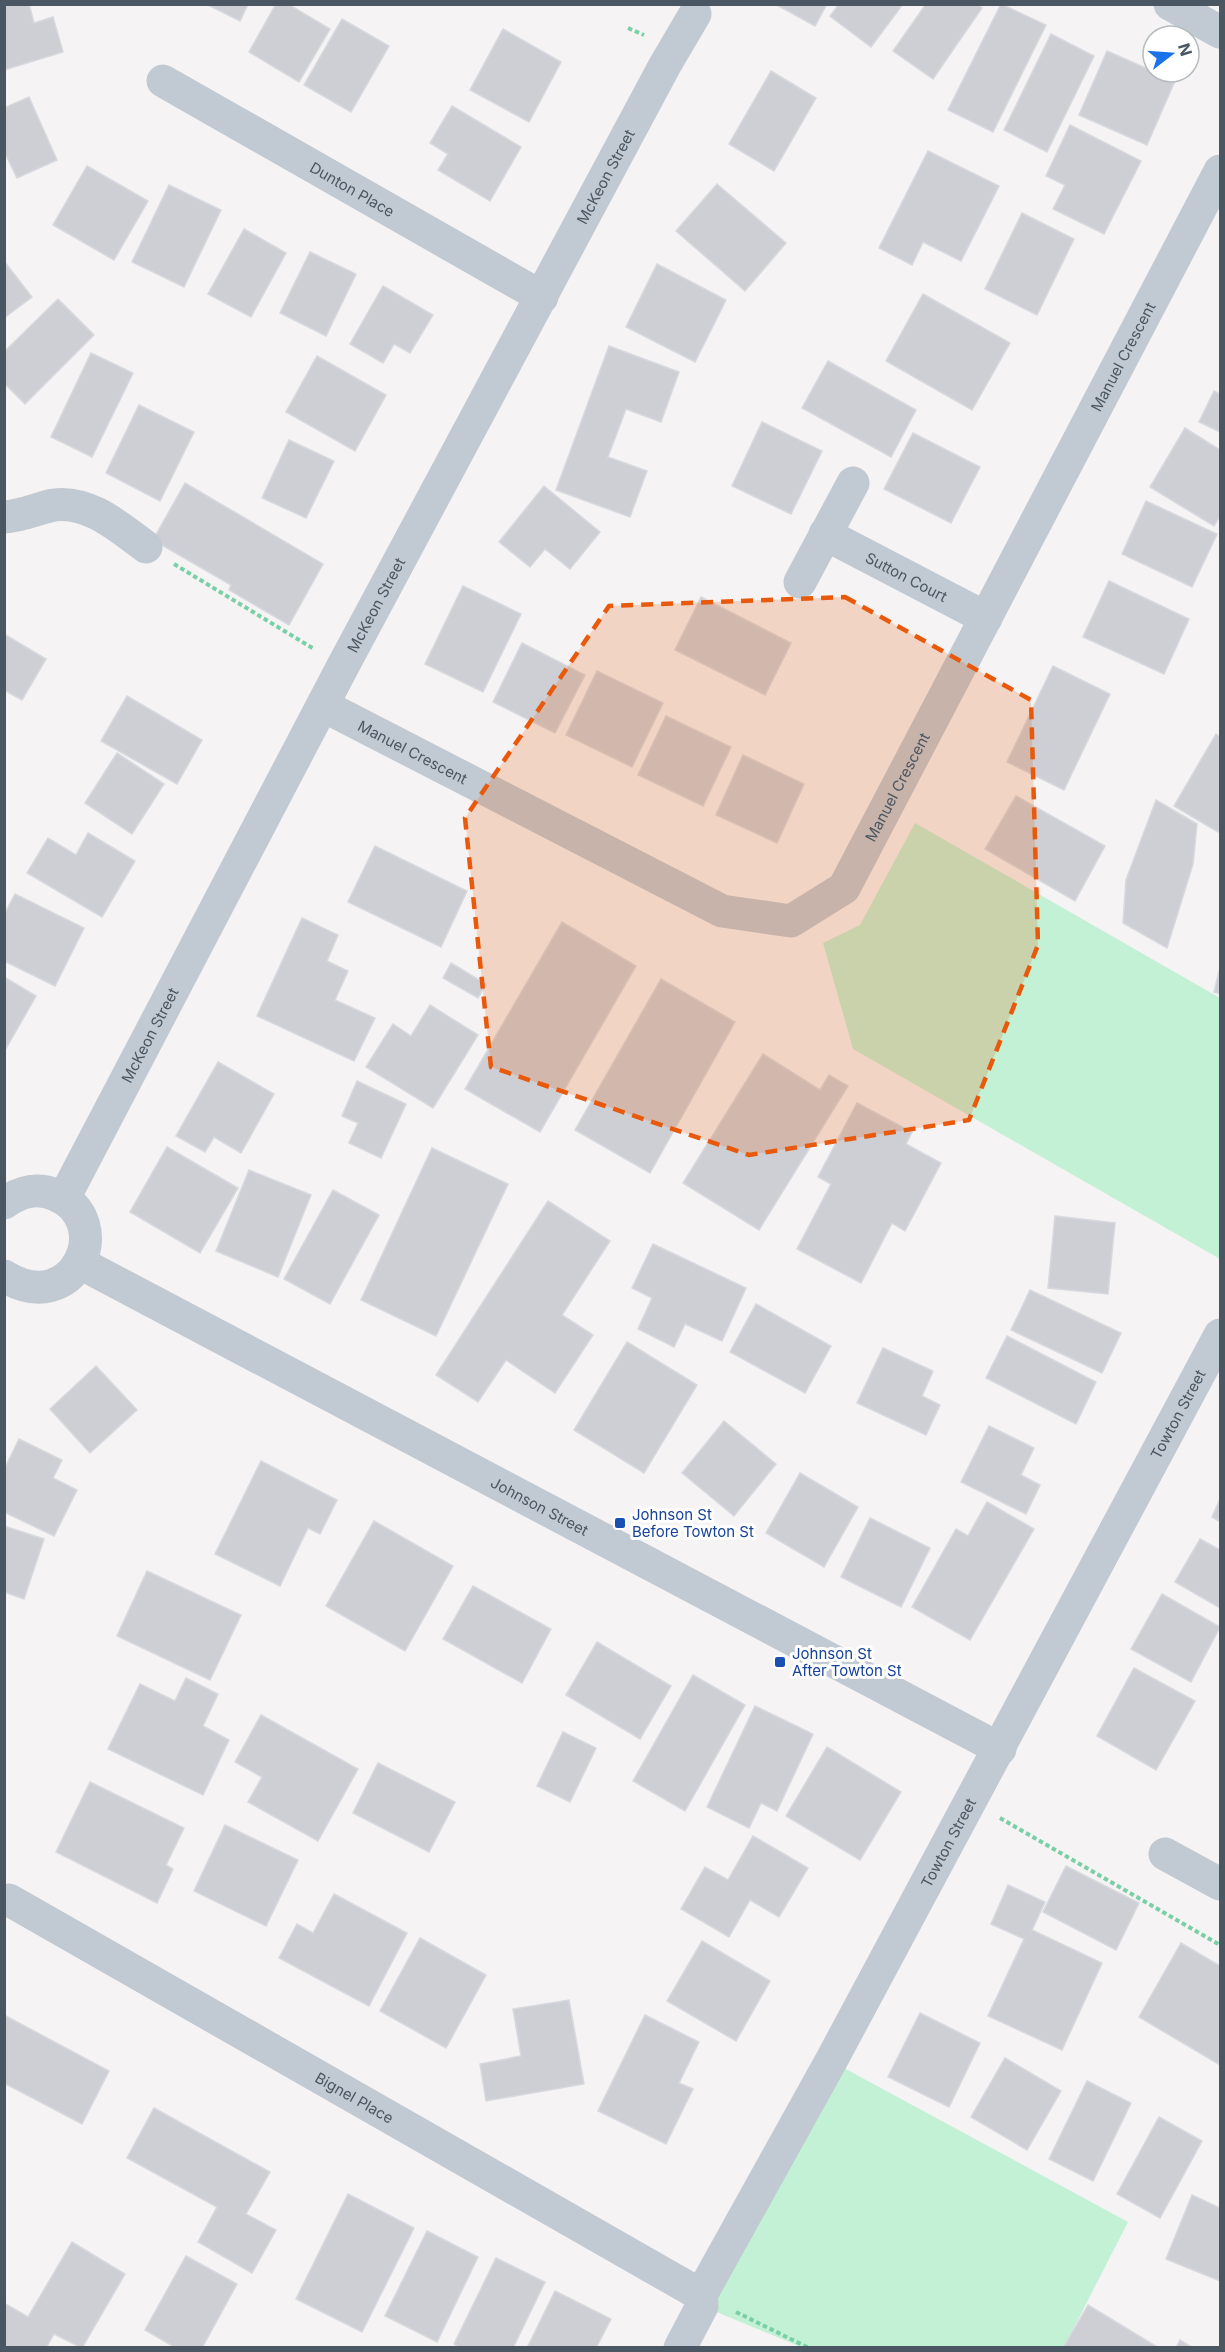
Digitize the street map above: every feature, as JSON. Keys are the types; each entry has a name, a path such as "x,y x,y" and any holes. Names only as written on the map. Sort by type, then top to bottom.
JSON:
{"street":[{"path":"1170,4 1221,32"},
{"name":"McKeon Street","path":"64,1198 344,664 659,76 694,15"},
{"name":"Dunton Place","path":"163,81 542,297"},
{"name":"Manuel Crescent","path":"324,706 722,911 791,921 844,888 1221,171"},
{"path":"800,582 853,483"},
{"path":"4,517 56,505 79,507 108,519 146,547"},
{"name":"Sutton Court","path":"825,534 986,618"},
{"path":"4,1203 16,1195 32,1190 48,1192 64,1198 81,1217 85,1243 80,1263 68,1277 57,1284 43,1288 9,1288"},
{"name":"Johnson Street","path":"80,1263 1000,1749"},
{"name":"Towton Street","path":"680,2348 702,2306 701,2295 1000,1749 1221,1335"},
{"path":"1165,1854 1221,1884"},
{"name":"Bignel Place","path":"9,1899 701,2295"}],"path":[{"path":"146,547 302,643 344,664"},
{"path":"992,1813 1221,1945"},
{"path":"701,2295 808,2348"}],"highlighted area":[{"path":"845,597 1031,700 1038,945 969,1120 749,1155 491,1067 465,818 609,606"}],"green space":[{"path":"915,823 1220,998 1220,1259 853,1049 823,943 860,925"},
{"path":"831,2061 1128,2222 1064,2347 801,2347 702,2306"}],"building":[{"path":"4,4 29,4 34,23 53,17 63,52 4,70"},
{"path":"206,4 248,4 240,21"},
{"path":"276,4 288,4 330,29 299,82 249,52"},
{"path":"775,4 827,4 815,26"},
{"path":"839,4 903,4 871,47 830,16"},
{"path":"926,4 977,4 982,8 933,79 893,51"},
{"path":"1001,4 1046,25 993,132 948,110"},
{"path":"342,19 389,46 351,112 304,85"},
{"path":"503,29 561,62 529,122 470,90"},
{"path":"1051,34 1094,56 1047,152 1004,130"},
{"path":"1107,51 1141,66 1141,84 1174,84 1147,145 1079,115"},
{"path":"771,71 816,98 774,171 729,144"},
{"path":"29,97 57,160 17,178 4,151 4,108"},
{"path":"452,106 521,147 490,201 438,170 448,154 430,143"},
{"path":"1070,125 1141,161 1104,234 1053,209 1065,185 1046,176"},
{"path":"928,151 999,186 961,261 923,242 912,265 879,248"},
{"path":"87,166 148,201 114,260 53,225"},
{"path":"717,184 786,243 745,291 676,231"},
{"path":"169,185 221,210 184,287 132,262"},
{"path":"1022,213 1074,239 1037,315 985,289"},
{"path":"244,229 286,253 251,317 208,294"},
{"path":"310,252 356,274 326,336 280,313"},
{"path":"4,261 32,297 4,318"},
{"path":"657,264 726,300 695,362 626,327"},
{"path":"383,286 433,315 410,353 394,344 383,363 350,344"},
{"path":"923,294 1010,343 972,410 886,361"},
{"path":"58,299 94,335 25,404 4,383 4,352"},
{"path":"609,346 679,372 661,422 626,409 608,457 647,471 630,517 556,490"},
{"path":"91,353 133,373 92,457 51,437"},
{"path":"317,356 386,395 355,451 286,412"},
{"path":"828,361 916,410 891,457 802,408"},
{"path":"1214,391 1220,394 1220,432 1199,422"},
{"path":"139,405 194,432 160,501 106,473"},
{"path":"762,422 822,451 791,514 732,486"},
{"path":"1185,428 1220,450 1220,516 1214,526 1150,487"},
{"path":"913,433 980,467 951,523 884,489"},
{"path":"289,440 334,461 306,518 262,498"},
{"path":"185,483 323,564 289,625 229,590 231,585 153,540"},
{"path":"544,486 600,532 570,569 545,549 530,567 499,542"},
{"path":"1146,501 1217,534 1192,587 1122,554"},
{"path":"1109,581 1189,619 1164,674 1083,637"},
{"path":"463,586 521,614 483,692 425,664"},
{"path":"701,597 791,643 765,695 675,650"},
{"path":"4,634 46,659 22,700 4,690"},
{"path":"522,643 585,675 555,733 493,702"},
{"path":"1053,666 1110,694 1064,790 1007,762"},
{"path":"597,671 663,703 632,767 566,735"},
{"path":"127,696 202,740 177,784 101,741"},
{"path":"666,716 731,747 703,806 638,775"},
{"path":"1216,734 1220,737 1220,828 1218,832 1174,806"},
{"path":"117,753 164,784 132,834 85,803"},
{"path":"743,755 804,784 777,843 716,815"},
{"path":"1016,796 1105,846 1075,901 985,849"},
{"path":"1156,800 1197,824 1193,864 1167,948 1123,923 1126,880"},
{"path":"88,833 135,861 102,917 27,873 48,838 76,855"},
{"path":"375,846 467,891 441,947 348,902"},
{"path":"15,894 84,928 55,986 4,961 4,915"},
{"path":"302,918 338,935 327,961 348,971 335,1000 375,1018 354,1061 257,1016"},
{"path":"562,922 636,966 540,1132 465,1089"},
{"path":"451,963 486,984 478,998 443,978"},
{"path":"1220,967 1220,994 1214,992"},
{"path":"4,977 36,996 4,1052"},
{"path":"661,979 735,1022 650,1173 575,1130"},
{"path":"430,1005 478,1035 433,1108 366,1067 393,1024 411,1036"},
{"path":"763,1054 820,1090 829,1075 848,1086 759,1230 683,1183"},
{"path":"218,1062 274,1094 241,1153 214,1137 205,1152 176,1136"},
{"path":"357,1081 406,1104 381,1158 349,1143 358,1123 342,1116"},
{"path":"857,1103 912,1132 906,1144 941,1163 905,1231 892,1223 861,1283 797,1249 831,1184 818,1177"},
{"path":"167,1147 238,1188 200,1253 130,1212"},
{"path":"432,1148 508,1184 436,1336 361,1300"},
{"path":"249,1170 311,1195 278,1277 216,1251"},
{"path":"333,1190 379,1215 330,1304 284,1279"},
{"path":"548,1201 610,1241 562,1315 593,1335 555,1393 506,1360 478,1402 436,1375"},
{"path":"1055,1216 1115,1223 1108,1294 1048,1288"},
{"path":"653,1244 746,1288 722,1341 685,1324 674,1347 638,1329 652,1298 632,1288"},
{"path":"1030,1290 1121,1333 1102,1373 1011,1330"},
{"path":"756,1304 831,1346 805,1393 730,1352"},
{"path":"1007,1336 1096,1382 1076,1424 986,1378"},
{"path":"627,1342 697,1385 644,1473 574,1430"},
{"path":"883,1348 933,1371 922,1396 940,1405 926,1435 857,1403"},
{"path":"96,1366 137,1410 90,1453 50,1409"},
{"path":"724,1421 776,1464 734,1516 682,1473"},
{"path":"989,1426 1034,1448 1021,1475 1040,1485 1026,1514 961,1482"},
{"path":"19,1439 62,1460 53,1478 77,1490 54,1536 4,1512 4,1470"},
{"path":"261,1461 337,1500 320,1534 308,1528 280,1586 215,1554"},
{"path":"800,1473 858,1507 824,1567 766,1533"},
{"path":"1220,1499 1220,1522 1212,1517"},
{"path":"987,1502 1034,1529 970,1640 912,1607 956,1529 968,1536"},
{"path":"870,1518 930,1548 901,1607 841,1577"},
{"path":"374,1521 453,1566 405,1651 326,1606"},
{"path":"4,1526 44,1539 24,1599 4,1592"},
{"path":"1200,1539 1220,1550 1220,1608 1175,1582"},
{"path":"147,1571 241,1615 210,1680 117,1636"},
{"path":"473,1586 551,1629 522,1683 443,1639"},
{"path":"1162,1594 1220,1627 1191,1682 1131,1649"},
{"path":"597,1642 671,1686 640,1739 566,1695"},
{"path":"1134,1668 1195,1701 1156,1770 1097,1736"},
{"path":"693,1675 745,1705 685,1811 633,1781"},
{"path":"186,1678 218,1694 203,1726 229,1740 203,1795 108,1749 140,1684 175,1701"},
{"path":"755,1706 813,1734 777,1811 761,1803 749,1828 707,1807"},
{"path":"261,1715 358,1769 318,1841 248,1802 262,1777 235,1762"},
{"path":"563,1732 596,1748 570,1802 537,1786"},
{"path":"827,1747 901,1792 860,1860 786,1816"},
{"path":"378,1763 455,1802 429,1852 353,1813"},
{"path":"90,1782 184,1828 166,1865 173,1869 157,1903 56,1852"},
{"path":"225,1825 298,1860 266,1926 194,1891"},
{"path":"753,1836 808,1868 779,1917 750,1900 729,1937 681,1909 705,1867 728,1880"},
{"path":"1066,1866 1139,1903 1116,1950 1043,1912"},
{"path":"1008,1885 1045,1902 1032,1930 1102,1963 1062,2050 988,2016 1024,1939 991,1924"},
{"path":"334,1894 407,1933 369,2006 279,1958 297,1924 313,1933"},
{"path":"420,1938 486,1975 446,2048 380,2011"},
{"path":"702,1941 770,1981 736,2041 667,2001"},
{"path":"1181,1943 1220,1966 1220,2065 1139,2017"},
{"path":"569,2000 584,2084 486,2101 480,2064 521,2056 513,2009"},
{"path":"920,2013 980,2043 949,2107 888,2077"},
{"path":"4,2015 109,2071 82,2124 4,2083"},
{"path":"645,2015 699,2042 679,2083 693,2089 666,2144 598,2111"},
{"path":"1005,2058 1061,2091 1027,2150 971,2117"},
{"path":"1087,2081 1131,2103 1093,2181 1049,2159"},
{"path":"154,2108 270,2172 246,2214 276,2230 252,2273 198,2242 217,2207 127,2158"},
{"path":"1159,2117 1202,2141 1160,2218 1117,2194"},
{"path":"348,2194 414,2228 362,2332 296,2299"},
{"path":"1192,2195 1220,2208 1220,2281 1166,2259"},
{"path":"427,2231 478,2257 437,2342 385,2316"},
{"path":"72,2242 125,2274 82,2348 54,2334 46,2348 4,2348 4,2303 28,2317"},
{"path":"186,2256 237,2284 202,2348 176,2348 145,2330"},
{"path":"496,2258 545,2282 513,2348 460,2348 454,2344"},
{"path":"555,2291 611,2319 596,2348 527,2348"},
{"path":"1088,2305 1159,2348 1063,2348"},
{"path":"1180,2340 1193,2348 1176,2348"}],"place":[{"name":"Johnson St Before Towton St","path":"620,1523"},
{"name":"Johnson St After Towton St","path":"780,1662"}]}
